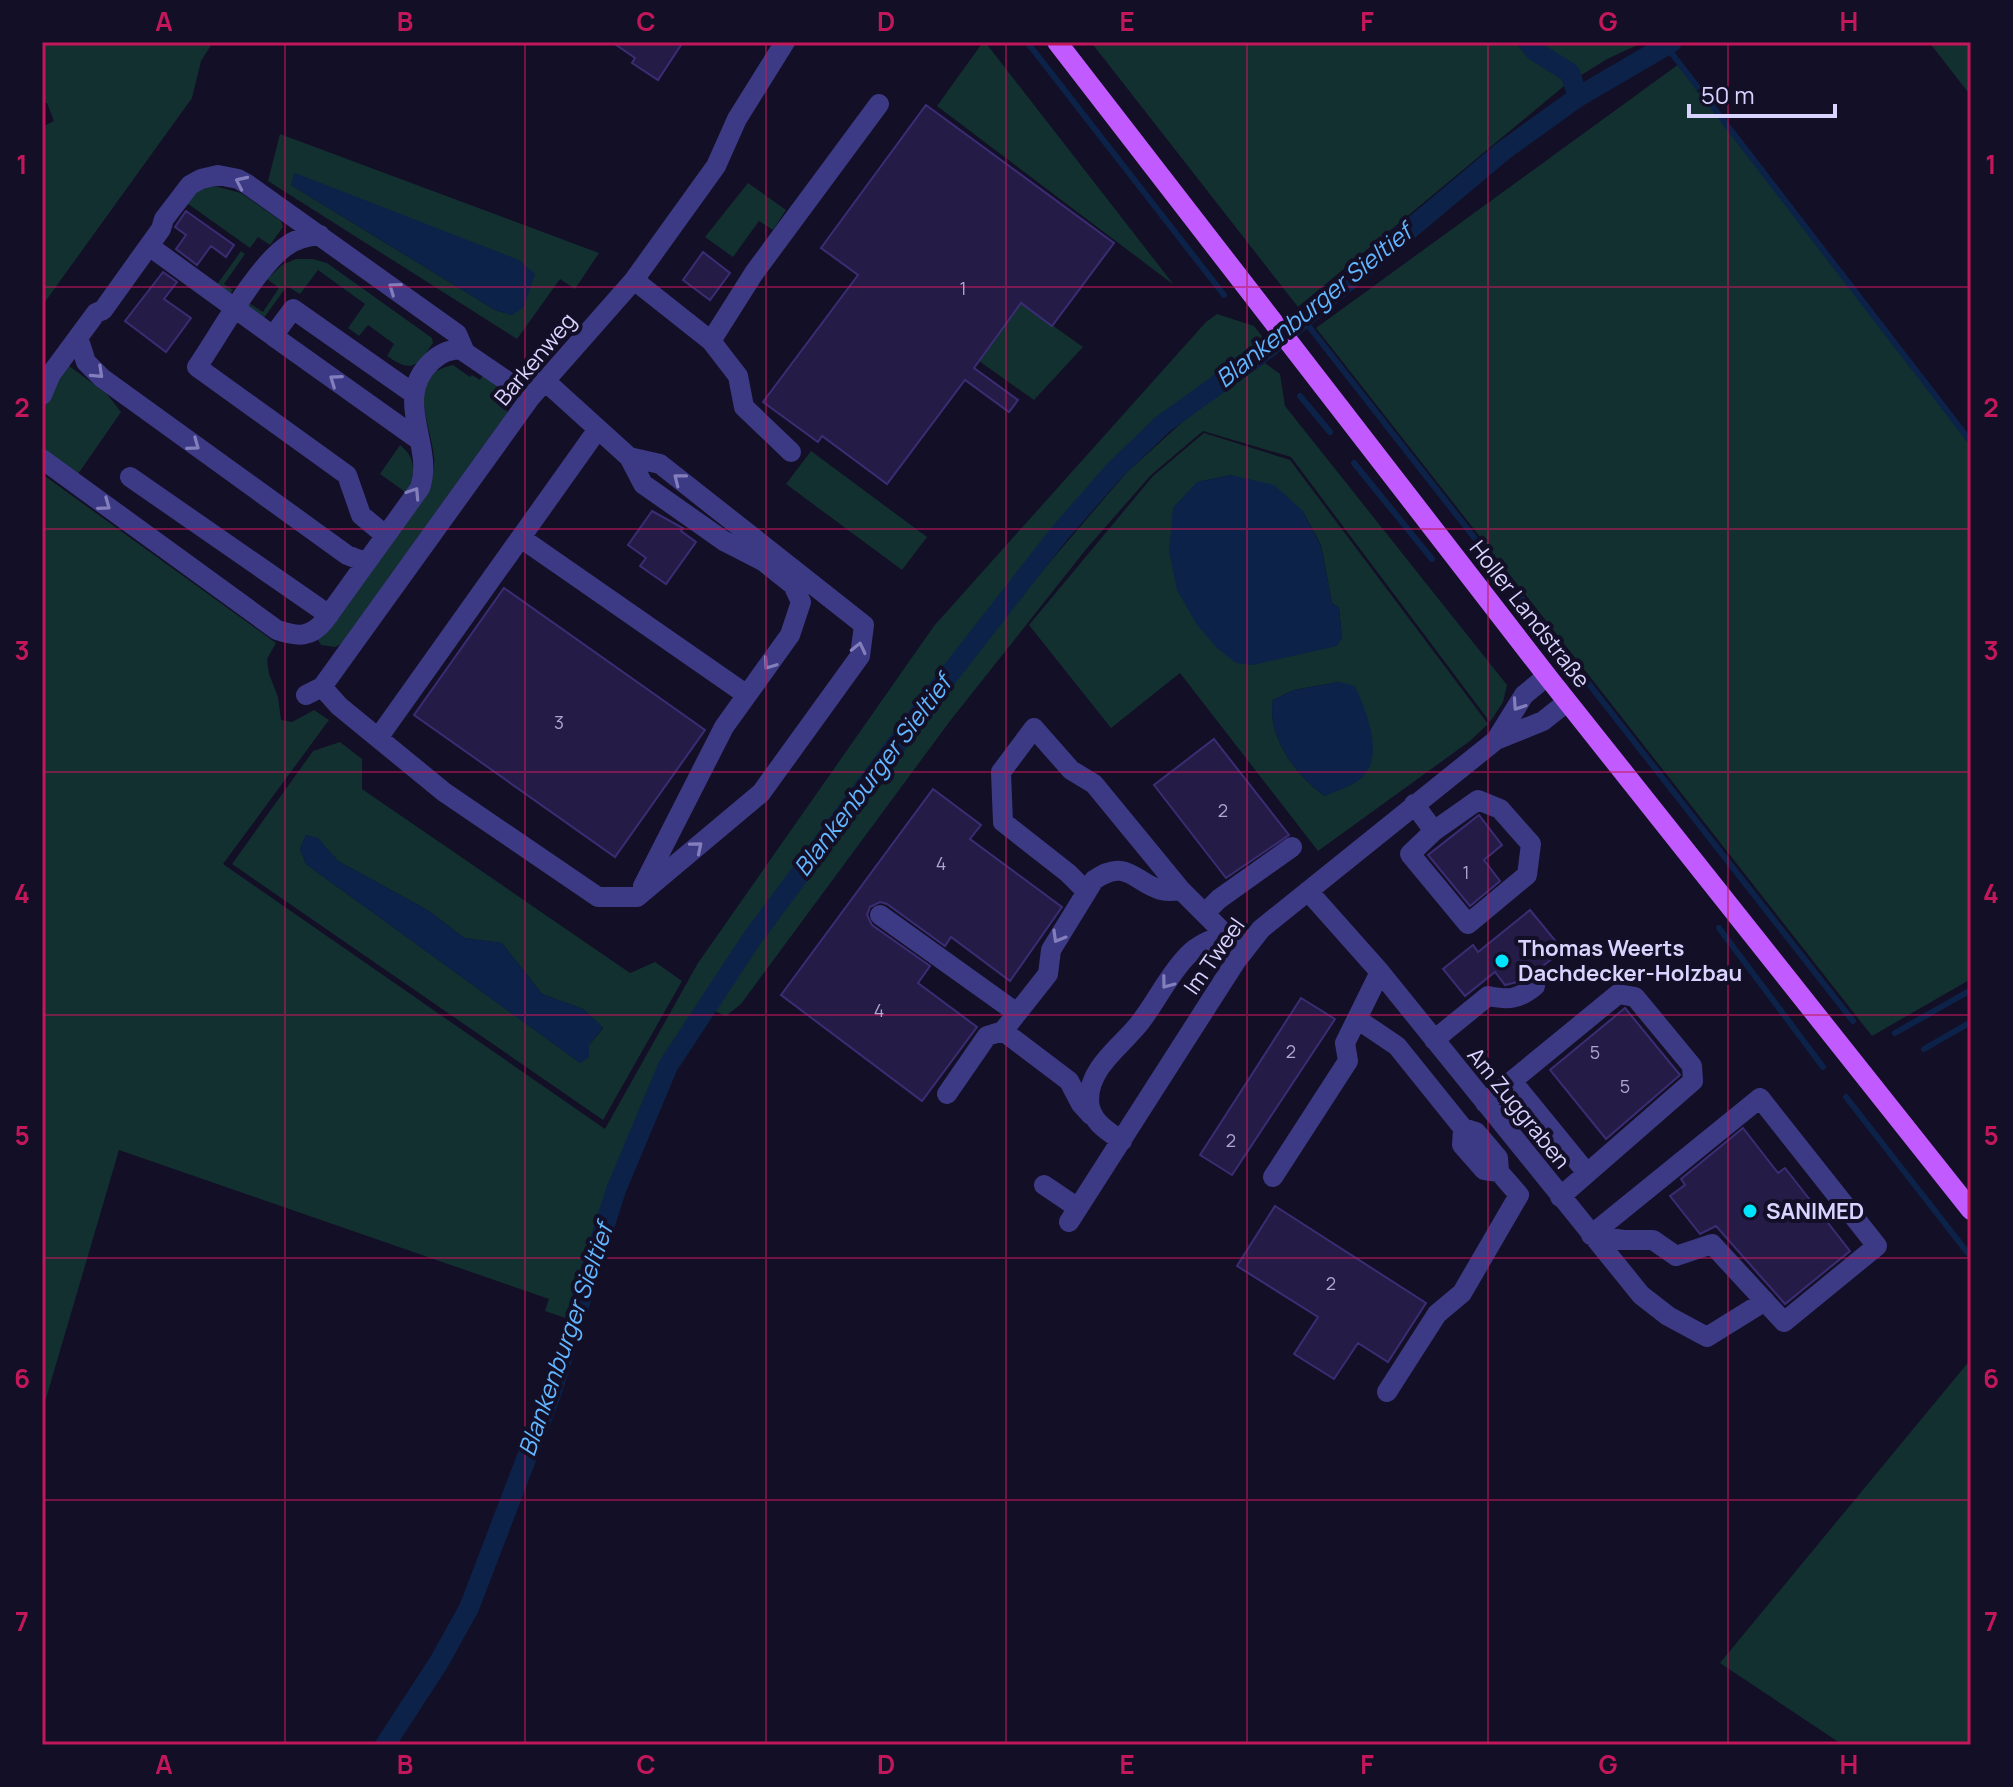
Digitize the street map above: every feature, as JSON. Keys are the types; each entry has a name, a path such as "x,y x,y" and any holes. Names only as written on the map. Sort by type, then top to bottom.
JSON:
{"main road":[{"name":"Holler Landstraße","path":"1057,42 1567,702 1971,1210"}],"street":[{"name":"Barkenweg","path":"378,738 339,706 314,691 544,380 634,280 716,166 737,119 785,42"},
{"path":"711,341 754,273 879,104"},
{"path":"42,395 51,374 96,313 103,310 184,191 201,179 218,175 247,184 320,235 457,334 464,350 510,383"},
{"path":"320,235 302,238 285,246 235,309 197,367 347,475 361,515 385,535"},
{"path":"149,246 419,440"},
{"path":"634,280 711,341 738,376 744,407 791,452"},
{"path":"273,336 293,309 414,394"},
{"path":"78,337 86,362 102,378 347,555 367,560"},
{"path":"42,459 277,630 304,636 320,626 329,615 422,482 414,394 416,382 429,364 445,351 464,350"},
{"path":"544,380 629,457 643,484 724,541 763,561 793,585 801,602 799,616 790,635 724,727 637,897"},
{"path":"598,429 378,738 444,792 598,897 637,897 761,793 860,656 864,625 660,464 629,457"},
{"path":"130,477 329,615"},
{"path":"521,538 747,695"},
{"name":"Im Tweel","path":"1496,740 1524,695 1547,676"},
{"name":"Im Tweel","path":"1044,1185 1073,1215 1261,929 1496,740 1543,721 1567,702"},
{"path":"1086,891 1003,822 1001,772 1034,728 1071,770 1094,784 1181,890 1226,935 1246,948"},
{"path":"1478,800 1500,809 1531,844 1527,875 1468,924 1410,854 1434,831 1478,800"},
{"path":"1414,804 1434,831"},
{"path":"1205,913 1219,899 1292,847"},
{"path":"947,1094 987,1036 1003,1031 1048,974 1051,950 1086,891 1101,875 1123,871 1164,892 1181,890"},
{"name":"Am Zuggraben","path":"1308,891 1380,972 1641,1295 1668,1316 1707,1337 1765,1301"},
{"path":"880,915 1017,1013"},
{"path":"1091,1115 1091,1083 1099,1068 1138,1024 1188,955 1203,943 1226,935"},
{"path":"1273,1177 1348,1061 1345,1043 1380,972"},
{"path":"1434,1040 1488,996 1508,1000 1522,997 1535,986"},
{"path":"1485,1103 1618,994 1635,997 1692,1066 1693,1081 1560,1197"},
{"path":"1357,1019 1397,1046 1463,1128 1476,1132 1498,1158 1499,1172 1519,1195 1462,1293 1437,1314 1387,1392"},
{"path":"1003,1031 1069,1081 1081,1104 1122,1141"},
{"path":"1512,1081 1587,1173"},
{"path":"1760,1098 1877,1246 1784,1322 1712,1244 1676,1256 1653,1240 1623,1240 1591,1235 1760,1098"}],"green space":[{"path":"42,42 213,42 201,61 192,98 42,306 42,127 54,121 47,103 42,102"},
{"path":"985,42 1174,285 937,106"},
{"path":"1091,42 1644,42 1607,59 1564,86 1298,307"},
{"path":"1929,42 1971,42 1971,96"},
{"path":"1679,64 1971,438 1971,979 1872,1036 1316,328"},
{"path":"280,134 599,253 575,289 560,279 517,339 268,181","holes":["295,173 512,315 495,310 291,185"]},
{"path":"748,183 786,210 773,230 759,221 733,257 705,237"},
{"path":"215,186 241,193 281,221 283,227 270,245 258,237 250,248 184,201 203,187"},
{"path":"241,251 245,254 224,284 233,290 229,295 216,286"},
{"path":"296,259 327,263 432,338 433,343 414,365 396,362 387,356 394,344 368,325 359,336 348,328 365,304 318,270 300,294 287,286 263,319 246,308 249,303 263,312 279,288 267,279 282,265"},
{"path":"1021,303 1083,347 1034,400 979,361"},
{"path":"1217,314 1254,326 1268,344 1158,421 1083,499 939,677 815,845 664,1059 612,1182 568,1319 545,1311 549,1299 119,1150 42,1412 42,474 276,643 267,659 281,720 292,722 314,710 329,720 223,864 605,1129 698,963 934,626 1206,322"},
{"path":"65,363 107,394 121,412 78,474 277,619 45,451 41,429 44,405"},
{"path":"1265,363 1280,374 1285,406 1507,685 1503,702 1490,722 1291,457 1203,431 1151,475 1087,548 950,721 741,1004 726,1016 712,1010 922,720 1003,617 1126,473 1199,407"},
{"path":"453,365 470,377 472,375 480,380 483,375 507,392 507,413 341,644 335,647 321,645 318,640 430,483 434,461 424,390 429,379 438,371"},
{"path":"1204,433 1290,460 1488,724 1470,741 1318,851 1180,673 1111,728 1029,625 1153,476","holes":["1231,475 1302,510 1321,545 1332,603 1339,608 1342,638 1252,665 1173,508 1198,482","1339,682 1325,796 1304,778 1286,754 1274,728 1273,700 1294,690"]},
{"path":"400,445 410,456 413,468 408,494 380,474"},
{"path":"811,451 927,537 902,570 786,484"},
{"path":"340,742 362,759 362,789 630,973 655,962 682,981 603,1120 232,864 313,751","holes":["306,835 318,839 338,861 429,911 464,938 502,943 542,994 583,1009 603,1028 589,1045 589,1057 579,1062 306,864 300,849"]},
{"path":"1971,1359 1971,1745 1843,1745 1720,1663"}],"water":[{"path":"295,173 519,260 535,274 524,307 512,315 495,310 291,185"},
{"path":"1231,475 1274,485 1302,510 1321,546 1332,603 1339,608 1342,638 1337,646 1252,665 1236,663 1216,647 1197,625 1177,590 1169,551 1173,508 1197,482"},
{"path":"1339,682 1355,686 1372,734 1372,760 1359,780 1325,796 1304,778 1286,754 1274,728 1273,700 1294,690"},
{"path":"306,835 318,838 338,861 429,911 464,938 502,943 542,994 583,1009 603,1027 589,1045 589,1057 580,1063 306,864 300,849"}],"building":[{"path":"612,42 683,42 658,80 632,63 635,58"},
{"path":"926,105 1114,243 1052,326 1021,303 974,368 1018,400 1009,412 965,380 887,484 822,436 818,442 763,402 858,275 821,248"},
{"path":"186,211 234,245 226,257 211,246 197,265 176,249 186,235 175,227"},
{"path":"703,252 730,273 710,300 683,280"},
{"path":"163,272 177,282 164,299 191,318 166,352 125,321"},
{"path":"652,511 683,528 681,531 696,542 666,584 640,566 646,558 628,545"},
{"path":"504,588 705,730 615,857 414,715"},
{"path":"1214,739 1289,835 1226,878 1154,785"},
{"path":"933,789 981,825 970,839 1062,907 1010,981 951,937 945,946 887,904 880,902 870,907 867,915 872,925 930,966 918,983 977,1027 922,1101 781,995"},
{"path":"1479,815 1502,845 1484,860 1500,881 1470,906 1428,855"},
{"name":"Thomas Weerts Dachdecker-Holzbau","path":"1530,910 1563,950 1517,982 1505,985 1495,972 1465,996 1443,969 1473,945 1478,952"},
{"path":"1301,998 1335,1019 1232,1175 1200,1155"},
{"path":"1625,1008 1680,1075 1606,1139 1550,1070"},
{"name":"SANIMED","path":"1743,1128 1778,1173 1785,1168 1850,1251 1785,1304 1716,1226 1700,1234 1670,1196 1685,1185 1681,1179"},
{"path":"1275,1206 1426,1303 1388,1362 1358,1343 1334,1379 1294,1354 1318,1317 1237,1266"}],"waterway":[{"path":"1027,42 1224,295"},
{"path":"1528,42 1535,51 1570,73 1578,97"},
{"name":"Blankenburger Sieltief","path":"385,1745 439,1662 469,1608 551,1394 616,1190 668,1066 753,937 934,694 1059,534 1114,471 1163,424 1267,349 1503,151 1578,97 1672,42"},
{"path":"1666,46 1971,442"},
{"path":"1303,319 1853,1021"},
{"path":"1300,396 1330,432"},
{"path":"1354,463 1432,559"},
{"path":"1719,928 1823,1067"},
{"path":"1895,1033 1971,990"},
{"path":"1924,1049 1971,1022"},
{"path":"1846,1097 1971,1257"}],"place":[{"name":"Thomas Weerts Dachdecker-Holzbau","path":"1502,961"},
{"name":"SANIMED","path":"1750,1211"}]}
